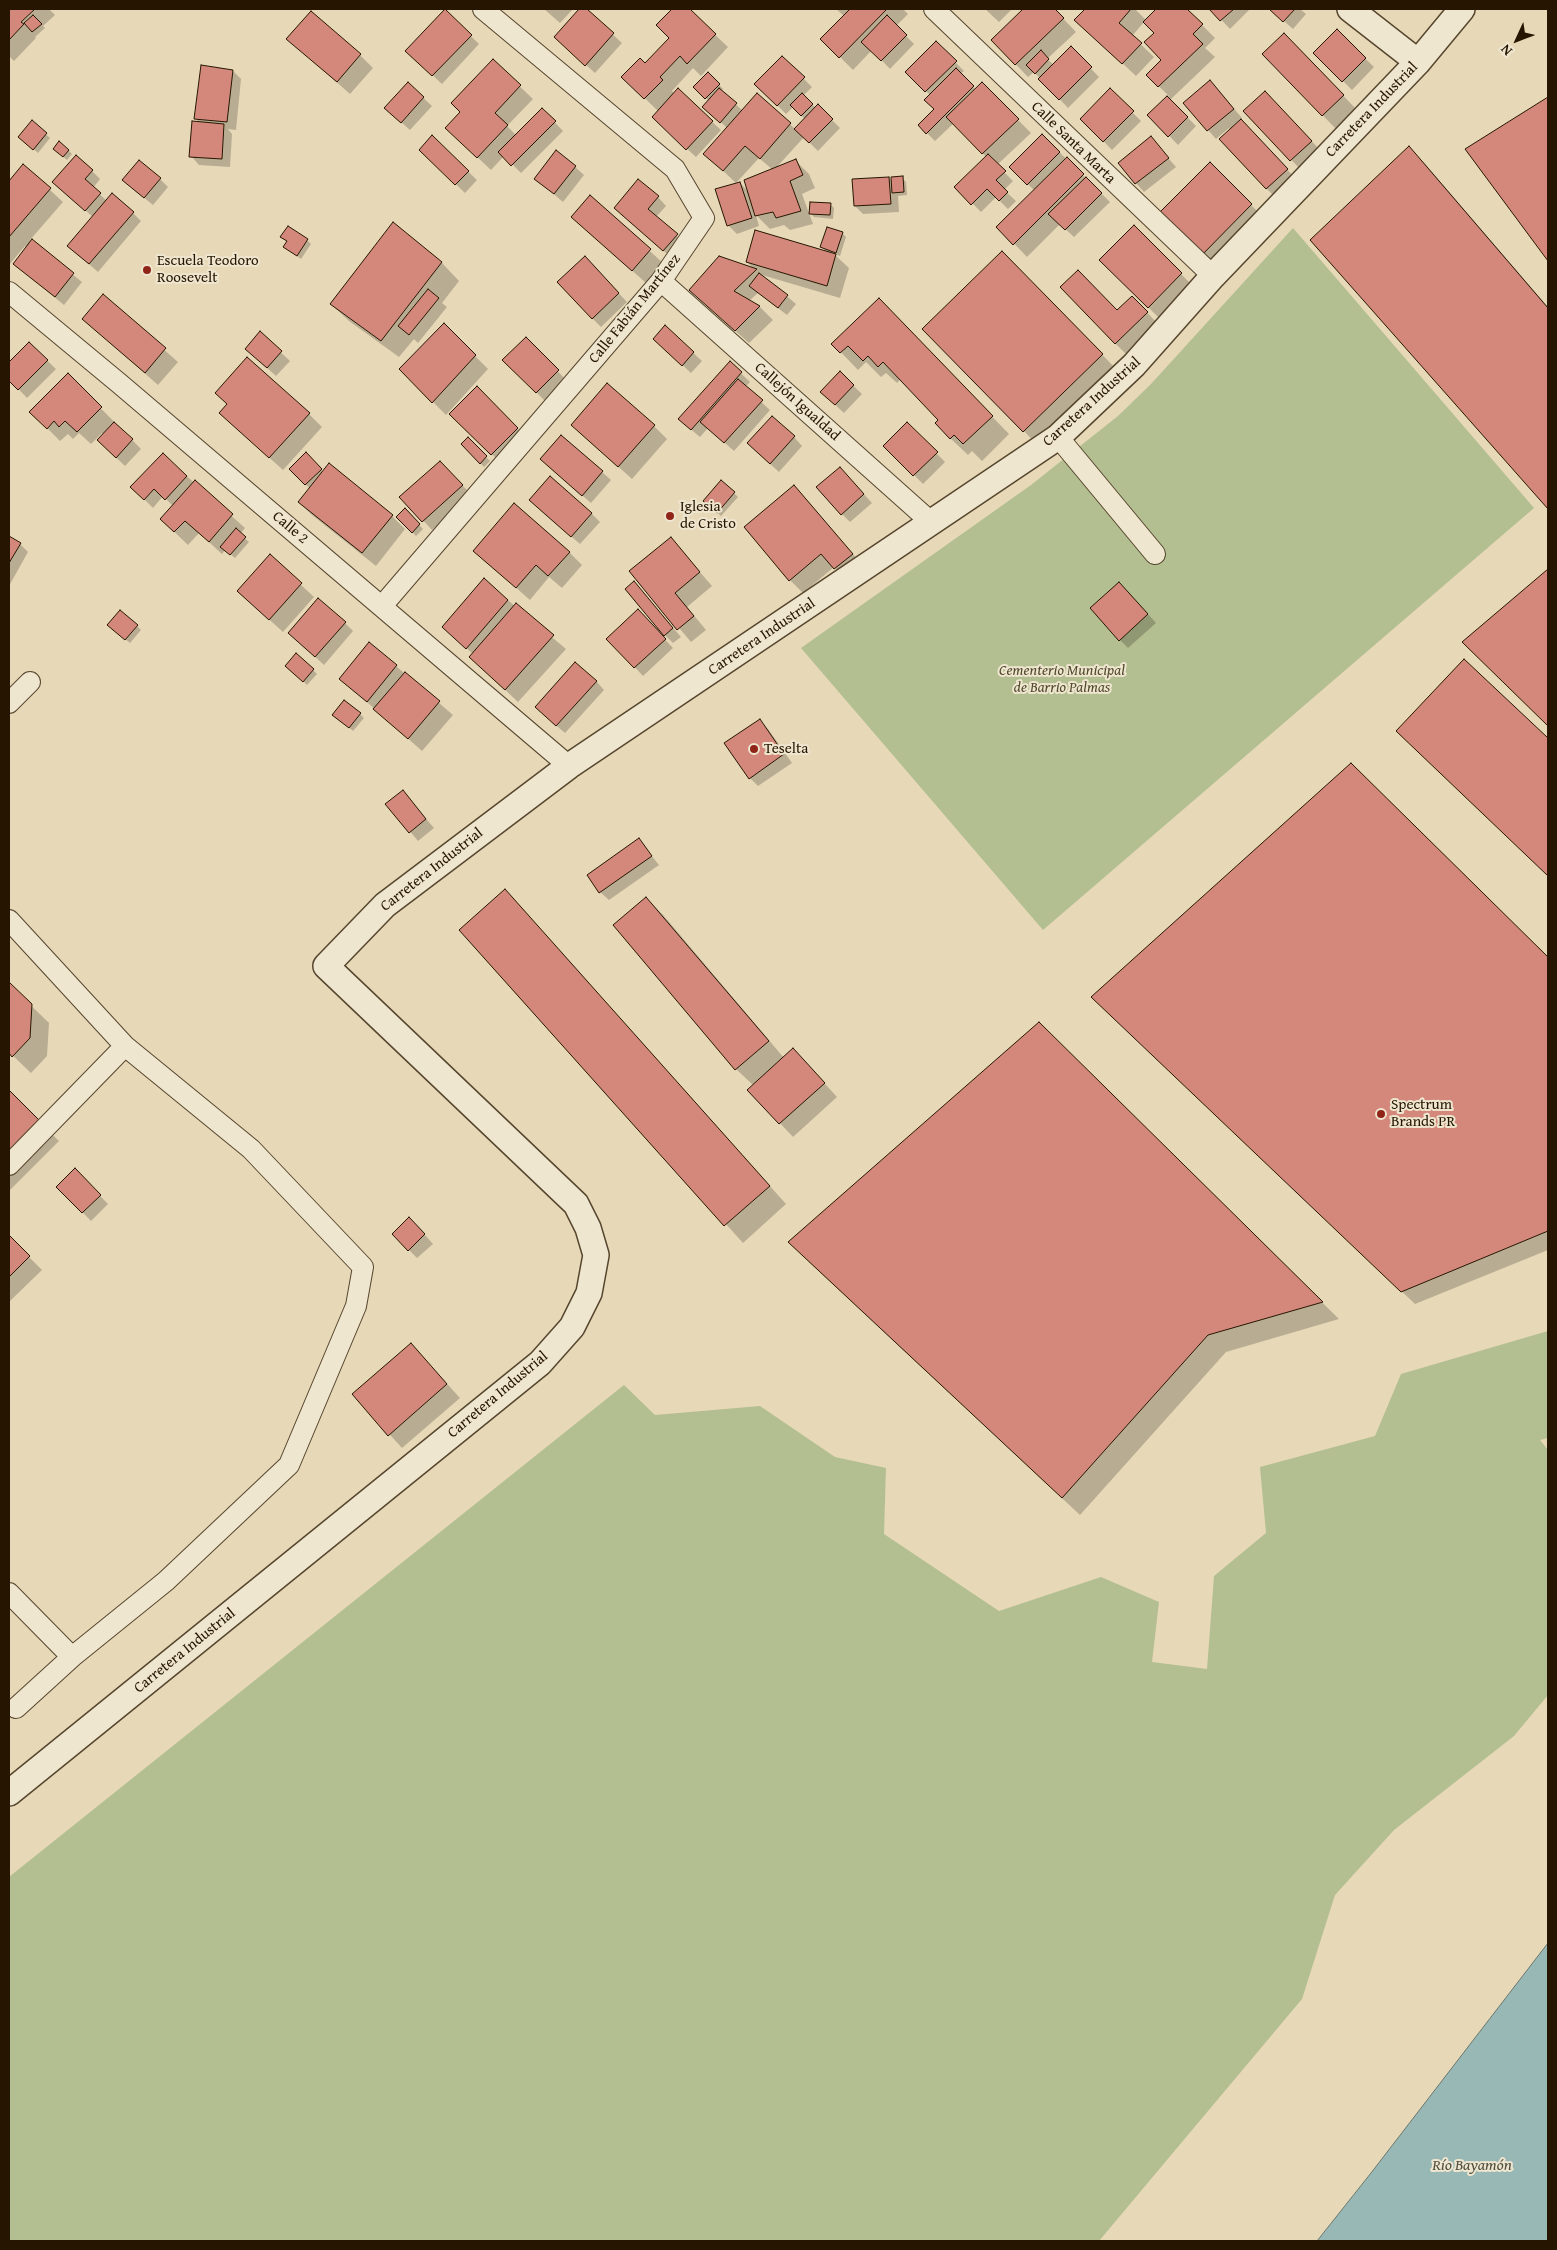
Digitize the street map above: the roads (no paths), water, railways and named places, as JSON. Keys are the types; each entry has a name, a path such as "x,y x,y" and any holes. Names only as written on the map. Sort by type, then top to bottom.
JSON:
{"street":[{"name":"Calle Fabián Martínez","path":"382,606 661,281 704,218 675,169 484,9"},
{"name":"Calle Santa Marta","path":"934,9 1213,276"},
{"path":"1350,9 1418,62"},
{"name":"Carretera Industrial","path":"9,1792 540,1363 572,1327 589,1293 596,1254 588,1228 576,1204 326,966 385,905 569,766 932,524 1058,437 1134,365 1213,276 1418,62 1462,9"},
{"name":"Callejón Igualdad","path":"661,281 932,524"},
{"name":"Calle 2","path":"9,292 569,766"},
{"path":"1058,437 1156,554"},
{"path":"9,703 30,682"},
{"path":"9,920 125,1046 251,1149 362,1267 356,1306 289,1465 166,1581 72,1657 16,1708"},
{"path":"9,1165 125,1046"},
{"path":"9,1593 72,1657"}],"water":[{"name":"Río Bayamón","path":"1548,1943 1548,2241 1317,2241 1371,2173"}],"place":[{"name":"Escuela Teodoro Roosevelt","path":"147,270"},
{"name":"Iglesia de Cristo","path":"670,516"},
{"name":"Teselta","path":"754,749"},
{"name":"Spectrum Brands PR","path":"1381,1114"}],"park label":[{"name":"Cementerio Municipal de Barrio Palmas","path":"1062,680"}]}
